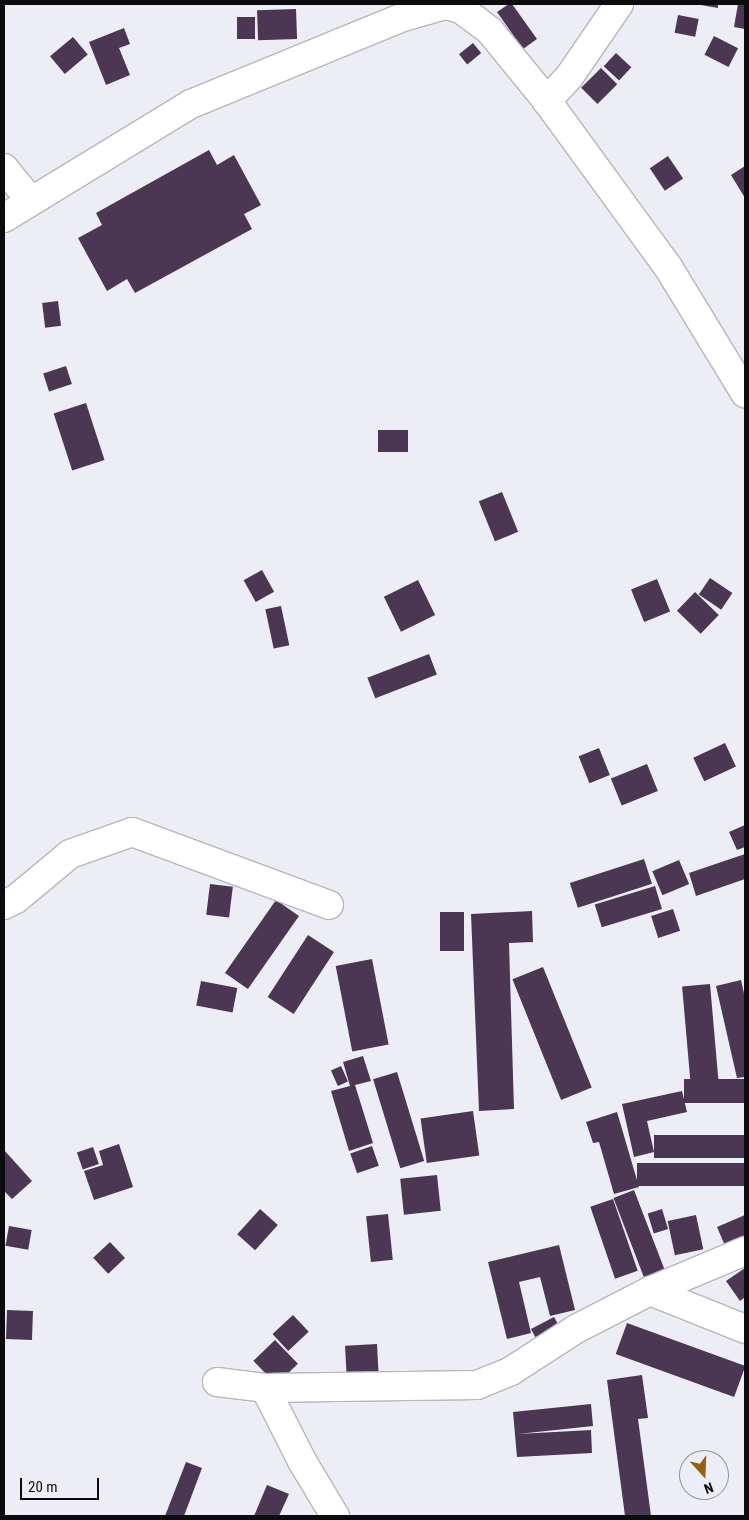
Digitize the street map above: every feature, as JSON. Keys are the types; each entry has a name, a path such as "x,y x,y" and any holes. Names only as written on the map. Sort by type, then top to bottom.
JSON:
{"street":[{"path":"546,101 569,77 619,4"},
{"path":"4,218 30,200 191,104 403,17 445,5 461,9 490,31 546,101 668,267 745,393"},
{"path":"4,168 30,200"},
{"path":"4,905 16,899 70,854 132,832 329,905"},
{"path":"217,1382 265,1388 477,1385 511,1371 576,1330 650,1291 745,1252"},
{"path":"650,1291 745,1329"},
{"path":"265,1388 302,1462 335,1516"}],"building":[{"path":"512,4 537,39 523,49 497,12"},
{"path":"695,4 718,4 718,8"},
{"path":"738,4 745,4 745,29 734,27"},
{"path":"296,9 297,39 258,40 257,10"},
{"path":"678,15 699,19 695,37 675,33"},
{"path":"237,17 255,17 255,39 237,39"},
{"path":"124,28 130,44 119,48 130,75 106,85 89,42"},
{"path":"714,36 738,48 729,67 704,55"},
{"path":"73,37 88,55 65,74 50,56"},
{"path":"473,43 481,53 467,64 459,54"},
{"path":"616,53 631,67 619,80 604,66"},
{"path":"601,68 617,84 597,104 581,88"},
{"path":"209,150 217,165 234,155 261,205 244,214 252,229 135,293 127,279 107,291 78,238 102,225 96,213"},
{"path":"668,156 683,178 665,191 650,168"},
{"path":"745,166 745,198 731,175"},
{"path":"58,301 61,326 45,328 42,303"},
{"path":"66,366 72,384 49,391 43,373"},
{"path":"86,403 105,460 72,471 54,414"},
{"path":"378,430 408,430 408,452 378,452"},
{"path":"502,492 518,532 495,541 479,501"},
{"path":"262,570 274,592 256,602 244,580"},
{"path":"710,578 732,593 721,610 699,595"},
{"path":"657,579 670,611 644,622 631,589"},
{"path":"418,580 435,615 401,632 384,597"},
{"path":"695,592 719,615 701,634 677,611"},
{"path":"281,606 289,645 274,648 265,609"},
{"path":"429,654 437,675 375,698 367,678"},
{"path":"725,743 736,767 704,781 693,758"},
{"path":"599,748 610,775 589,783 579,756"},
{"path":"647,764 658,791 622,805 611,779"},
{"path":"745,825 745,847 737,850 729,832"},
{"path":"745,854 745,879 696,896 689,873"},
{"path":"644,859 652,884 578,908 570,883"},
{"path":"679,860 689,884 662,895 652,871"},
{"path":"210,884 233,887 229,918 206,915"},
{"path":"655,886 662,909 602,927 595,904"},
{"path":"276,900 299,916 248,989 225,973"},
{"path":"673,909 680,931 658,938 651,916"},
{"path":"532,911 533,942 509,943 514,1109 479,1111 471,914"},
{"path":"440,912 464,912 464,951 440,951"},
{"path":"308,935 334,952 294,1014 268,997"},
{"path":"372,959 389,1044 352,1051 336,966"},
{"path":"543,967 592,1088 561,1100 512,979"},
{"path":"741,980 745,998 745,1077 737,1078 716,986"},
{"path":"201,981 237,988 233,1013 196,1006"},
{"path":"710,984 718,1081 691,1083 682,986"},
{"path":"363,1056 371,1081 355,1085 373,1143 349,1151 331,1091 350,1086 343,1062"},
{"path":"341,1066 348,1082 338,1086 331,1070"},
{"path":"397,1072 424,1161 400,1168 373,1079"},
{"path":"684,1079 745,1079 745,1103 684,1103"},
{"path":"682,1091 687,1112 647,1121 654,1152 634,1157 622,1104"},
{"path":"473,1111 479,1156 427,1163 421,1118"},
{"path":"617,1112 639,1187 614,1194 599,1142 593,1143 586,1122"},
{"path":"654,1135 745,1135 745,1158 654,1158"},
{"path":"119,1144 133,1187 94,1200 84,1171 103,1165 99,1151"},
{"path":"372,1146 379,1166 357,1173 350,1153"},
{"path":"93,1147 99,1164 83,1170 77,1153"},
{"path":"4,1150 32,1181 12,1199 4,1191"},
{"path":"637,1163 745,1163 745,1186 637,1186"},
{"path":"437,1175 441,1211 404,1215 400,1179"},
{"path":"634,1190 669,1281 648,1288 613,1198"},
{"path":"613,1199 638,1271 615,1279 590,1207"},
{"path":"260,1209 278,1225 255,1250 237,1234"},
{"path":"662,1209 668,1229 654,1233 648,1213"},
{"path":"388,1214 393,1260 371,1262 366,1216"},
{"path":"696,1215 703,1249 675,1255 668,1221"},
{"path":"745,1215 745,1239 726,1248 717,1227"},
{"path":"9,1226 32,1230 28,1250 6,1246"},
{"path":"110,1242 125,1258 108,1274 93,1258"},
{"path":"559,1245 575,1310 550,1316 540,1277 519,1282 531,1333 507,1339 488,1262"},
{"path":"745,1268 745,1297 740,1301 726,1281"},
{"path":"7,1310 33,1311 32,1340 6,1339"},
{"path":"293,1315 309,1332 288,1351 273,1334"},
{"path":"554,1317 564,1335 542,1350 531,1329"},
{"path":"627,1323 745,1366 734,1397 616,1354"},
{"path":"275,1340 298,1364 276,1385 253,1361"},
{"path":"377,1344 379,1385 347,1387 345,1346"},
{"path":"642,1375 648,1418 638,1419 651,1516 625,1516 607,1380"},
{"path":"591,1404 593,1426 518,1434 591,1430 592,1453 517,1457 513,1412"},
{"path":"186,1462 202,1468 184,1516 165,1516"},
{"path":"267,1485 289,1494 279,1516 254,1516"}]}
